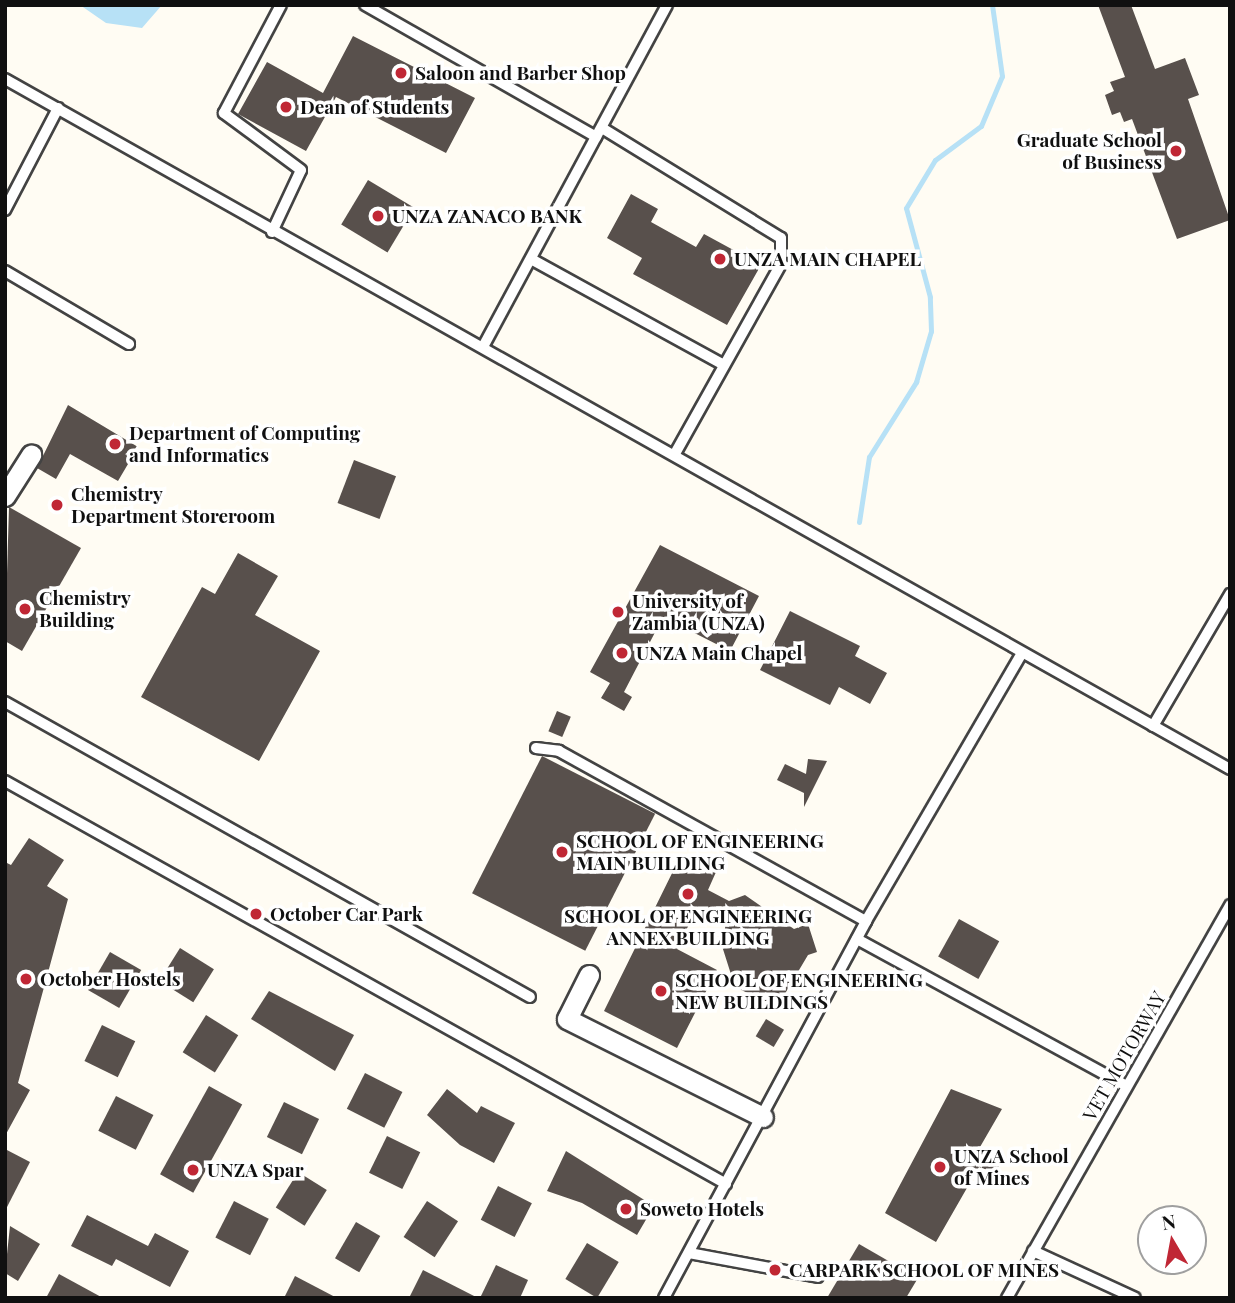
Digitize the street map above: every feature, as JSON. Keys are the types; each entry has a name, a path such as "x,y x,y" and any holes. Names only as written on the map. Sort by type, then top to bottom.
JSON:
{"street":[{"path":"5,496 31,455"},
{"path":"589,975 567,1019 763,1117"}],"lane":[{"path":"272,232 301,170 224,113 281,5"},
{"path":"365,5 599,133 780,238 780,264 675,454"},
{"path":"484,345 667,5"},
{"path":"5,79 272,232 484,345 1230,769"},
{"path":"5,210 58,108"},
{"path":"531,259 724,365"},
{"path":"5,271 129,344"},
{"path":"1153,726 1230,594"},
{"path":"664,1298 866,921 1022,653"},
{"path":"5,702 530,997"},
{"path":"536,748 559,751 866,921"},
{"path":"5,781 726,1184"},
{"name":"VET MOTORWAY","path":"1007,1298 1230,905"},
{"path":"857,939 1127,1086"},
{"path":"1033,1251 1135,1298"},
{"path":"689,1253 818,1277"}],"water":[{"path":"80,5 162,5 142,28 106,23"}],"building":[{"name":"Graduate School of Business","path":"1098,5 1131,5 1155,69 1185,58 1199,95 1188,99 1230,220 1177,239 1132,119 1124,122 1120,112 1112,115 1105,95 1114,91 1110,82 1125,77"},
{"path":"353,36 475,98 446,153 336,97 306,151 238,114 267,62 323,93"},
{"name":"UNZA ZANACO BANK","path":"368,180 414,208 388,252 341,225"},
{"name":"UNZA MAIN CHAPEL","path":"631,194 658,209 651,222 696,247 704,234 761,265 727,325 633,274 642,258 607,238"},
{"name":"Department of Computing and Informatics","path":"68,405 138,447 118,481 70,454 56,479 37,468"},
{"path":"354,460 396,476 380,519 338,503"},
{"name":"Chemistry Building","path":"9,507 81,548 22,651 5,641"},
{"path":"660,545 759,596 730,651 663,617 624,692 632,697 624,711 601,698 610,683 590,672"},
{"path":"238,553 278,576 255,615 320,651 259,761 141,697 202,587 215,594"},
{"path":"790,611 860,646 855,656 887,673 870,704 839,687 830,705 760,670"},
{"path":"557,711 571,717 562,737 548,731"},
{"name":"SCHOOL OF ENGINEERING MAIN BUILDING","path":"542,756 655,814 585,951 472,893"},
{"path":"808,759 827,761 804,807 804,793 777,780 785,764 806,774"},
{"name":"October Hostels","path":"29,838 64,860 47,886 68,899 18,1083 30,1090 5,1136 5,862 11,865"},
{"path":"681,855 716,872 708,890 729,901 745,895 794,929 808,924 817,952 808,955 777,1007 735,987 722,946 726,922 697,908 677,949 717,970 677,1048 604,1011"},
{"path":"959,919 999,941 978,979 938,957"},
{"path":"180,948 214,969 193,1002 159,981"},
{"path":"110,952 141,970 119,1008 88,990"},
{"path":"269,991 354,1035 335,1071 251,1019"},
{"path":"206,1015 238,1035 215,1072 183,1052"},
{"path":"766,1019 784,1030 774,1047 756,1036"},
{"path":"102,1025 135,1041 118,1077 84,1061"},
{"path":"365,1073 402,1092 384,1128 347,1109"},
{"path":"209,1086 242,1104 193,1193 160,1174"},
{"path":"447,1089 477,1113 481,1106 515,1123 494,1163 460,1145 427,1115"},
{"name":"UNZA School of Mines","path":"951,1089 1002,1109 980,1147 1003,1156 996,1173 979,1167 936,1242 885,1213"},
{"path":"116,1096 153,1115 136,1150 98,1131"},
{"path":"284,1102 319,1119 302,1154 267,1137"},
{"path":"387,1136 420,1152 402,1189 369,1173"},
{"path":"5,1149 30,1162 5,1211"},
{"path":"566,1151 654,1206 637,1235 582,1203 547,1191"},
{"path":"298,1172 327,1190 305,1226 276,1208"},
{"path":"498,1186 532,1203 515,1237 481,1220"},
{"path":"234,1201 269,1219 250,1255 215,1238"},
{"path":"427,1201 458,1221 435,1257 404,1237"},
{"path":"87,1215 148,1246 155,1233 189,1251 170,1287 116,1259 112,1266 71,1246"},
{"path":"356,1222 380,1236 359,1272 335,1258"},
{"path":"10,1226 40,1244 18,1281 5,1273"},
{"path":"587,1243 619,1262 597,1298 565,1279"},
{"path":"859,1244 918,1278 906,1298 827,1298"},
{"path":"496,1265 528,1280 520,1298 480,1298"},
{"path":"423,1270 478,1298 409,1298"},
{"path":"59,1274 103,1298 46,1298"},
{"path":"295,1276 337,1298 284,1298"}],"waterway":[{"path":"859,522 869,457 916,382 931,331 930,297 906,208 935,160 981,126 1002,76 992,5"}],"place":[{"name":"Saloon and Barber Shop","path":"401,73"},
{"name":"Dean of Students","path":"286,107"},
{"name":"Graduate School of Business","path":"1176,151"},
{"name":"UNZA ZANACO BANK","path":"378,216"},
{"name":"UNZA MAIN CHAPEL","path":"720,259"},
{"name":"Department of Computing and Informatics","path":"115,444"},
{"name":"Chemistry Department Storeroom","path":"57,505"},
{"name":"Chemistry Building","path":"25,609"},
{"name":"University of Zambia (UNZA)","path":"618,612"},
{"name":"UNZA Main Chapel","path":"622,653"},
{"name":"SCHOOL OF ENGINEERING MAIN BUILDING","path":"562,852"},
{"name":"SCHOOL OF ENGINEERING ANNEX BUILDING","path":"688,894"},
{"name":"October Car Park","path":"256,914"},
{"name":"October Hostels","path":"26,979"},
{"name":"SCHOOL OF ENGINEERING NEW BUILDINGS","path":"661,991"},
{"name":"UNZA School of Mines","path":"940,1167"},
{"name":"UNZA Spar","path":"193,1170"},
{"name":"Soweto Hotels","path":"626,1209"},
{"name":"CARPARK SCHOOL OF MINES","path":"775,1270"}]}
